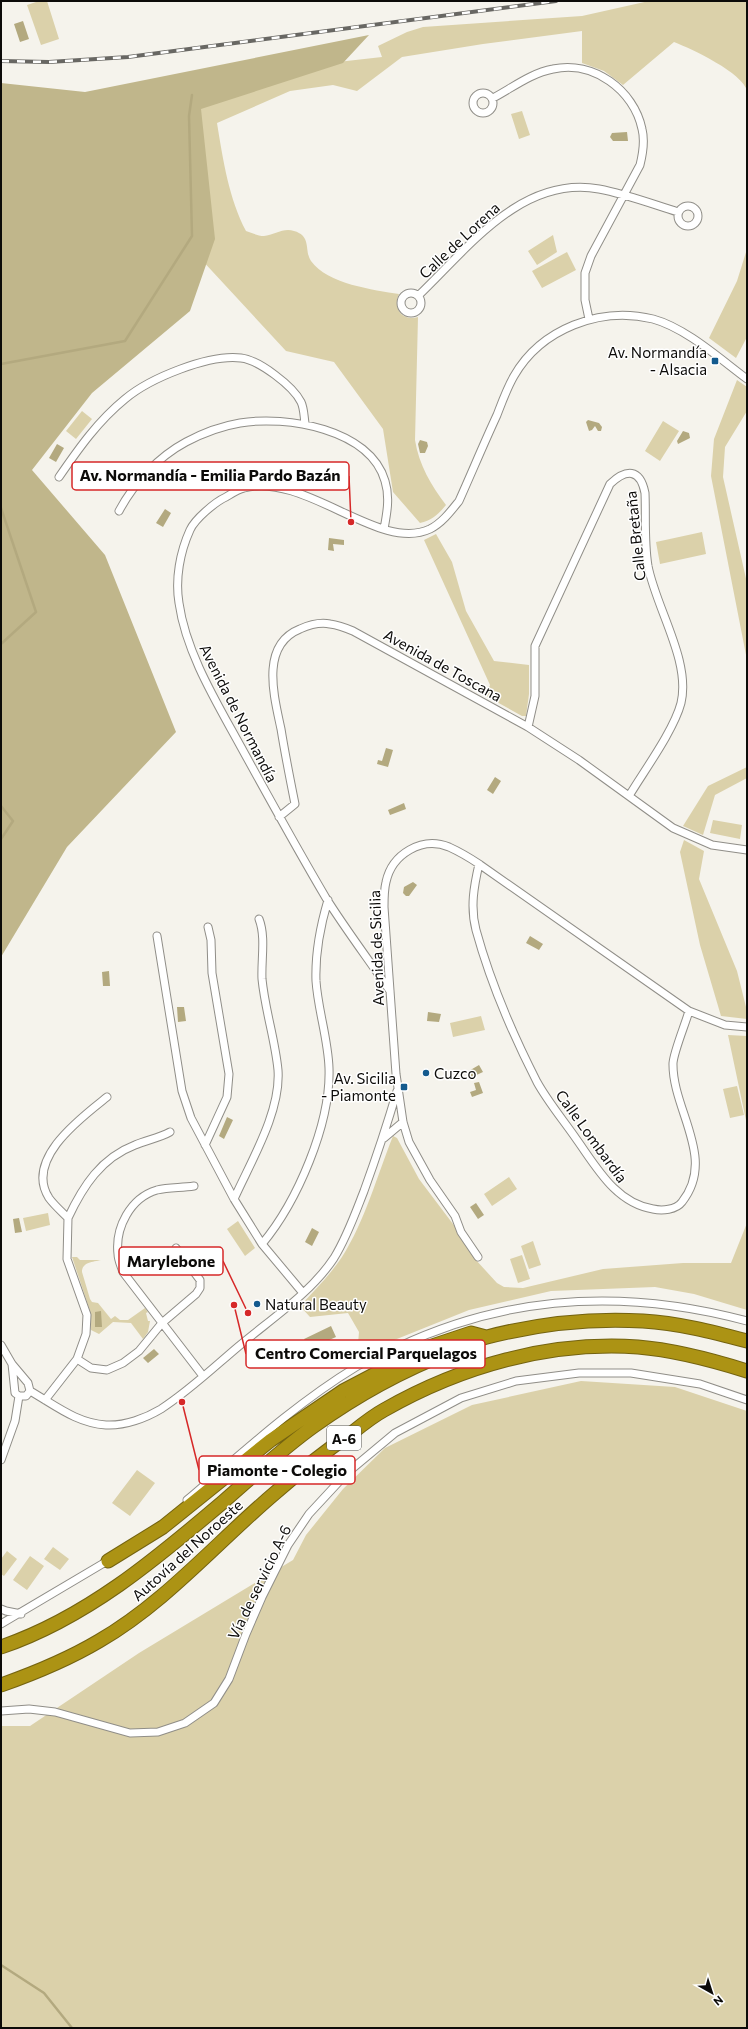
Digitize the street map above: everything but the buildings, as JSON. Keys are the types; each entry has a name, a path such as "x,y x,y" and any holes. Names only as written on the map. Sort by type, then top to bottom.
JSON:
{"highway":[{"name":"Autovía del Noroeste","path":"1,1647 22,1640 77,1613 123,1582 171,1546 313,1427 358,1396 416,1364 486,1337 570,1323 643,1321 713,1332 747,1341"},
{"path":"108,1561 163,1527 271,1440 344,1391 423,1349 471,1333 486,1337"},
{"name":"Autovía del Noroeste","path":"1,1685 46,1669 100,1641 143,1611 275,1493 327,1450 383,1410 447,1378 524,1354 576,1348 639,1347 702,1357 747,1370"}],"street":[{"path":"493,98 535,74 553,68 577,68 589,70 604,77 620,89 638,114 642,130 644,149 640,165 626,195 591,256 585,273 585,300 589,319"},
{"name":"Calle de Lorena","path":"419,295 498,218 532,197 550,191 574,188 598,188 626,195 678,212"},
{"name":"Avenida de Normandía","path":"390,991 328,900 279,817 218,705 189,643 179,602 179,562 191,528 216,501 244,488 262,487 280,488 308,496 384,529 412,534 430,529 446,518 459,501 514,375 536,348 560,330 589,319 620,316 653,319 681,331 747,379"},
{"path":"60,478 82,443 99,422 126,398 159,378 187,367 211,360 241,358 252,361 273,374 290,388 301,402 305,423"},
{"path":"119,511 142,478 163,458 185,442 213,430 241,423 277,421 305,423 347,440 363,449 377,464 385,481 388,504 384,529"},
{"name":"Calle Bretaña","path":"528,727 535,696 535,646 610,484 619,475 629,473 637,475 643,483 645,493 648,564 657,599 680,663 683,684 681,703 674,722 629,796"},
{"name":"Avenida de Toscana","path":"279,817 294,804 274,692 273,670 276,651 283,639 294,631 309,625 328,624 353,631 528,727 629,796 656,817 690,836 712,845 747,850"},
{"name":"Avenida de Sicilia","path":"478,1258 461,1232 455,1216 426,1174 409,1142 403,1122 398,1088 384,907 386,883 390,870 400,856 413,847 431,844 449,847 479,864 689,1011 725,1025 747,1027"},
{"name":"Calle Lombardía","path":"479,864 474,885 472,910 476,930 503,1008 538,1083 602,1176 620,1194 641,1207 664,1211 681,1203 692,1186 696,1167 694,1144 675,1085 673,1062 689,1011"},
{"path":"262,1244 278,1225 291,1202 322,1127 328,1099 329,1068 316,982 318,932 328,900"},
{"path":"234,1199 266,1130 278,1087 278,1070 262,980 263,928 259,919"},
{"path":"206,1145 227,1097 229,1074 212,973 211,940 208,927"},
{"path":"157,936 182,1092 191,1118 234,1199 262,1244 303,1293"},
{"path":"30,1391 66,1413 86,1421 107,1425 141,1419 160,1409 203,1376 303,1293 319,1277 345,1240 383,1140 398,1088"},
{"path":"68,1218 49,1197 44,1185 44,1171 51,1152 60,1138 73,1125 107,1097"},
{"path":"383,1140 390,1132 403,1122"},
{"path":"45,1400 76,1359 86,1334 87,1316 67,1259 68,1218 82,1190 104,1163 115,1154 161,1137 170,1132"},
{"path":"194,1186 155,1191 142,1198 130,1209 122,1223 118,1237 118,1255 123,1272 203,1376"},
{"path":"76,1359 91,1368 107,1370 123,1363 139,1351 162,1323 196,1294 200,1288 197,1274 176,1248"},
{"path":"1,1624 21,1614 108,1561 158,1524 300,1406 356,1366 429,1333 492,1313 570,1301 645,1302 712,1312 747,1321"},
{"path":"1,1345 12,1364 30,1385 30,1391 26,1396 19,1396 15,1392 12,1364"},
{"name":"Vía de servicio A-6","path":"1,1711 29,1709 55,1712 130,1733 158,1732 185,1724 214,1702 229,1679 246,1634 262,1598 288,1545 309,1514 347,1473 395,1433 461,1398 516,1381 579,1373 631,1373 700,1384 747,1400"},
{"path":"14,1384 19,1380 25,1381"},
{"path":"1,1460 15,1421 19,1396"},
{"path":"1,1609 21,1614"}],"shaded area":[{"path":"39,1 47,1 59,39 41,45 27,5"},
{"path":"649,1 747,1 747,91 743,84 727,69 716,62 674,42 623,85 604,71 582,63 582,31 483,44 402,57 357,91 333,85 290,91 217,123 224,165 231,193 246,231 264,236 286,230 300,233 307,244 311,261 318,269 352,285 399,294 397,305 400,313 408,318 418,317 415,440 419,458 426,474 446,505 434,517 420,523 393,492 383,429 334,362 286,351 175,231 193,98 320,64 382,57 378,46 407,32 423,27 582,16"},
{"path":"23,21 29,39 20,42 14,24"},
{"path":"369,35 343,63 201,109 215,239 190,311 92,393 32,470 105,555 176,732 67,847 1,957 1,83 85,92"},
{"path":"522,111 530,135 519,139 511,114"},
{"path":"627,132 628,141 613,141 610,137 612,133"},
{"path":"553,235 557,252 537,265 528,251"},
{"path":"747,249 747,337 736,358 709,338 737,281"},
{"path":"567,252 576,270 542,288 532,271"},
{"path":"737,380 747,387 747,411 725,447 723,477 747,583 747,660 711,476 714,439"},
{"path":"82,411 92,419 76,439 66,431"},
{"path":"588,420 599,423 602,427 601,431 598,431 595,426 589,431 586,422"},
{"path":"663,421 679,431 660,461 645,451"},
{"path":"683,431 689,433 690,438 678,444 677,441"},
{"path":"420,440 427,442 428,446 425,453 420,453 418,444"},
{"path":"57,444 64,448 56,462 49,458"},
{"path":"165,509 171,513 163,527 156,523"},
{"path":"702,532 706,554 660,564 656,542"},
{"path":"436,534 452,562 466,611 494,661 529,665 529,694 526,716 522,716 486,696 490,685 424,540"},
{"path":"329,538 344,540 344,545 333,544 334,551 328,550"},
{"path":"386,748 393,750 388,767 377,764 378,760 382,761"},
{"path":"747,767 747,778 715,795 703,835 683,826 708,786"},
{"path":"495,777 501,781 493,794 487,790"},
{"path":"404,803 406,809 390,815 388,810"},
{"path":"713,820 742,825 740,839 710,833"},
{"path":"684,840 704,851 699,879 737,971 747,1011 747,1019 721,1016 700,945 680,852"},
{"path":"413,882 417,885 409,896 406,896 403,893 404,887"},
{"path":"530,936 543,944 539,950 526,943"},
{"path":"109,971 110,986 103,986 102,972"},
{"path":"177,1007 184,1007 186,1021 178,1022"},
{"path":"428,1012 441,1014 439,1022 427,1021"},
{"path":"481,1016 485,1030 453,1037 450,1023"},
{"path":"728,1035 747,1036 747,1125"},
{"path":"479,1065 483,1072 470,1078 467,1072"},
{"path":"479,1082 483,1093 472,1097 470,1092 476,1090 474,1083"},
{"path":"737,1086 744,1115 730,1118 723,1089"},
{"path":"227,1117 233,1120 224,1139 219,1136"},
{"path":"393,1136 397,1138 419,1179 456,1228 475,1259 497,1283 504,1287 523,1288 603,1269 683,1263 731,1263 747,1223 747,1310 694,1294 655,1287 551,1291 469,1310 357,1355 359,1332 348,1313 310,1317 300,1306 322,1283 342,1257 350,1243 364,1213"},
{"path":"509,1177 517,1189 492,1206 484,1194"},
{"path":"476,1203 484,1215 478,1219 470,1207"},
{"path":"48,1213 50,1225 26,1231 23,1218"},
{"path":"19,1218 22,1232 15,1233 13,1219"},
{"path":"238,1221 255,1248 245,1256 227,1229"},
{"path":"312,1228 319,1232 312,1246 305,1242"},
{"path":"533,1241 541,1265 529,1269 521,1246"},
{"path":"522,1255 530,1279 518,1283 510,1259"},
{"path":"72,1257 77,1257 80,1260 101,1260 86,1264 82,1269 82,1272 90,1299 92,1302 98,1303 111,1319 115,1316 120,1320 128,1320 145,1308 148,1312 146,1313 148,1321 150,1321 148,1332 143,1339 131,1323 113,1322 99,1334 91,1330 90,1311"},
{"path":"101,1311 102,1327 95,1327 95,1312"},
{"path":"331,1326 336,1337 309,1349 304,1339"},
{"path":"154,1349 159,1354 148,1363 143,1358"},
{"path":"581,1381 675,1387 747,1411 747,2028 1,2028 1,1726 30,1726 139,1653 293,1560 306,1535 343,1489 385,1448 472,1405"},
{"path":"137,1470 155,1483 130,1516 112,1503"},
{"path":"53,1547 69,1559 60,1570 44,1559"},
{"path":"7,1551 17,1559 4,1576 1,1574 1,1559"},
{"path":"30,1556 44,1566 27,1590 13,1580"}],"waterway":[{"path":"1,364 125,341 192,236 189,116 192,95"},
{"path":"1,508 36,612 1,644"},
{"path":"1,806 13,821 1,839"},
{"path":"1,1965 44,1993 72,2028"}],"railway":[{"path":"1,61 49,62 128,57 556,1"}],"place":[{"name":"Av. Normandía - Alsacia","path":"715,361"},
{"name":"Av. Normandía - Emilia Pardo Bazán","path":"351,522"},
{"name":"Cuzco","path":"426,1073"},
{"name":"Av. Sicilia - Piamonte","path":"404,1087"},
{"name":"Natural Beauty","path":"257,1304"},
{"name":"Centro Comercial Parquelagos","path":"234,1305"},
{"name":"Marylebone","path":"248,1313"},
{"name":"Piamonte - Colegio","path":"182,1402"}]}
